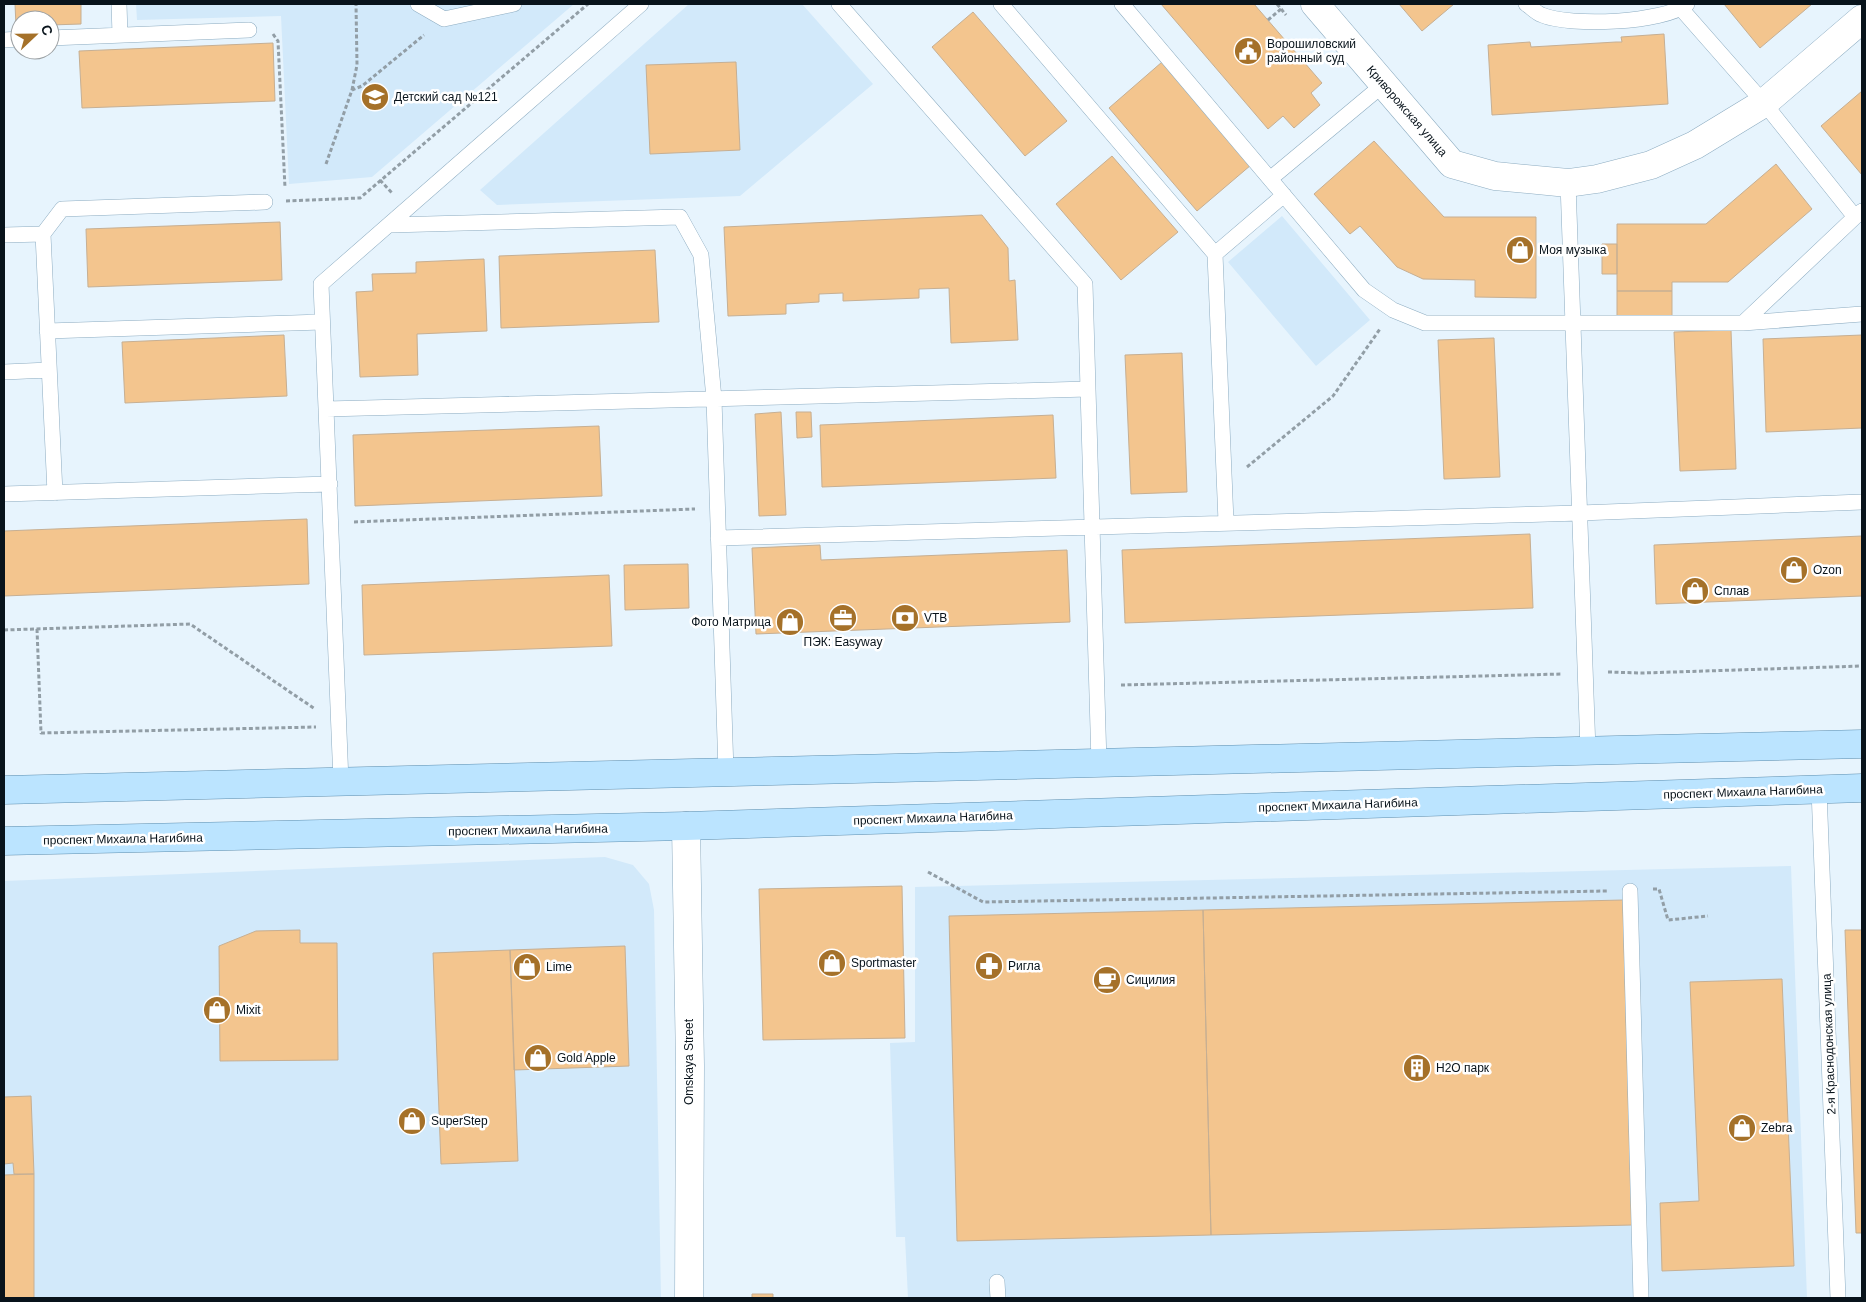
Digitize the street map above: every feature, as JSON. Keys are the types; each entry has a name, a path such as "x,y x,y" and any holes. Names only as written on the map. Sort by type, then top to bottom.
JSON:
{"main road":[{"path":"4,790 1862,744"},
{"name":"проспект Михаила Нагибина","path":"4,841 686,826 1862,788"}],"street":[{"name":"Криворожская улица","path":"1315,4 1452,164 1495,176 1568,183 1597,179 1651,165 1695,145 1764,103 1862,19"},
{"name":"Omskaya Street","path":"686,826 690,1066 688,1298"}],"lane":[{"path":"119,4 120,35"},
{"path":"418,4 444,19 514,4"},
{"path":"342,782 321,284 641,4"},
{"path":"839,4 1085,284 1099,763"},
{"path":"1001,4 1215,254 1226,522"},
{"path":"1122,4 1364,290 1393,310 1425,324 1743,323 1862,314"},
{"path":"1526,4 1541,15 1577,23 1651,18 1682,5 1858,214 1743,323"},
{"path":"60,38 249,30"},
{"path":"1270,179 1384,84"},
{"path":"1568,183 1588,750"},
{"path":"1215,254 1284,195"},
{"path":"55,493 43,234 62,209 265,202"},
{"path":"390,225 680,217 701,255 714,400 726,772"},
{"path":"4,235 43,234"},
{"path":"47,331 322,322"},
{"path":"4,372 49,370"},
{"path":"326,409 1088,389"},
{"path":"4,494 330,484"},
{"path":"718,538 1580,513 1862,502"},
{"name":"2-я Краснодонская улица","path":"1819,789 1838,1298"},
{"path":"1630,891 1641,1298"},
{"path":"997,1282 998,1298"}],"path":[{"path":"326,164 352,90 358,65 356,4"},
{"path":"249,30 270,30 278,41 285,201 360,198 588,4"},
{"path":"1268,20 1281,9"},
{"path":"352,90 362,86 444,19"},
{"path":"1224,485 1334,396 1393,310"},
{"path":"331,523 717,508"},
{"path":"4,630 190,624 340,726"},
{"path":"37,629 41,734 340,726"},
{"path":"1097,685 1620,672 1642,674 1862,666"},
{"path":"928,872 983,902 1630,891"},
{"path":"1659,889 1668,920 1708,916"}],"shaded area":[{"name":"Детский сад №121","path":"136,4 574,4 372,177 289,184 281,16 137,20"},
{"path":"689,4 802,4 873,84 740,196 497,205 480,190"},
{"path":"1282,216 1370,320 1316,366 1228,262"},
{"path":"605,857 633,865 649,884 654,910 661,1298 4,1298 4,881"},
{"path":"1791,866 1807,1298 908,1298 905,1237 896,1237 890,1043 915,1042 915,887"}],"building":[{"path":"15,4 81,4 81,24 60,25 60,10 15,10"},
{"name":"Ворошиловский районный суд","path":"1161,4 1254,4 1322,83 1311,93 1320,105 1294,128 1283,116 1268,129"},
{"path":"1399,4 1454,4 1422,31"},
{"path":"1724,4 1812,4 1760,48"},
{"path":"973,12 1067,121 1025,156 932,47"},
{"path":"1664,34 1668,104 1492,115 1488,45 1530,42 1531,47 1622,42 1621,37"},
{"path":"273,43 275,101 82,108 79,51"},
{"path":"736,62 740,150 650,154 646,65"},
{"path":"1162,62 1251,165 1197,211 1109,108"},
{"path":"1862,91 1862,175 1821,126"},
{"path":"1374,141 1444,217 1536,217 1536,298 1475,297 1475,280 1423,279 1397,267 1360,226 1350,234 1314,194"},
{"path":"1112,156 1178,232 1121,280 1056,204"},
{"path":"1776,164 1812,209 1728,282 1672,282 1672,291 1617,291 1617,224 1706,224"},
{"path":"982,215 1008,248 1009,281 1015,280 1018,340 951,343 949,288 919,289 919,298 843,301 843,293 819,294 819,302 786,304 786,314 728,316 724,227"},
{"path":"280,222 282,280 88,287 86,229"},
{"path":"1602,244 1617,244 1617,274 1602,274"},
{"path":"655,250 659,322 501,328 499,256"},
{"path":"484,259 487,331 417,334 418,375 360,377 356,292 373,291 372,274 416,273 416,262"},
{"path":"1617,291 1672,291 1672,316 1617,316"},
{"path":"1731,330 1736,469 1680,471 1674,332"},
{"path":"284,335 287,396 125,403 122,342"},
{"path":"1862,335 1862,428 1766,432 1763,339"},
{"path":"1494,338 1500,477 1444,479 1438,340"},
{"path":"1182,353 1187,492 1131,494 1125,355"},
{"path":"781,412 786,515 759,516 755,414"},
{"path":"796,412 811,412 812,437 797,438"},
{"path":"1053,415 1056,478 822,487 820,425"},
{"path":"599,426 602,496 355,506 353,435"},
{"path":"307,519 309,584 4,596 4,531"},
{"path":"1530,534 1533,608 1125,623 1122,550"},
{"path":"1862,536 1862,596 1656,604 1654,545"},
{"path":"820,545 821,560 1067,550 1070,622 756,634 752,548"},
{"path":"688,564 689,608 625,610 624,565"},
{"path":"609,575 612,646 364,655 362,585"},
{"name":"Sportmaster","path":"902,886 905,1038 763,1040 759,889"},
{"name":"H2O парк","path":"1623,900 1632,1225 1211,1235 1203,910"},
{"path":"1203,910 1211,1235 957,1241 949,916"},
{"path":"300,930 300,943 337,943 338,1060 220,1061 219,946 256,931"},
{"path":"1845,930 1862,930 1862,1233 1856,1233"},
{"path":"625,946 629,1066 514,1070 510,950"},
{"path":"510,950 518,1161 441,1164 433,953"},
{"name":"Zebra","path":"1782,979 1794,1266 1662,1271 1660,1203 1699,1201 1690,982"},
{"path":"31,1096 34,1174 14,1174 13,1163 4,1164 4,1097"},
{"path":"34,1174 34,1298 4,1298 4,1175"},
{"path":"752,1294 773,1294 773,1298 752,1298"}],"place":[{"name":"Ворошиловский районный суд","path":"1248,51"},
{"name":"Детский сад №121","path":"375,97"},
{"name":"Моя музыка","path":"1520,250"},
{"name":"Ozon","path":"1794,570"},
{"name":"Сплав","path":"1695,591"},
{"name":"ПЭК: Easyway","path":"843,618"},
{"name":"VTB","path":"905,618"},
{"name":"Фото Матрица","path":"790,622"},
{"name":"Sportmaster","path":"832,963"},
{"name":"Ригла","path":"989,966"},
{"name":"Lime","path":"527,967"},
{"name":"Сицилия","path":"1107,980"},
{"name":"Mixit","path":"217,1010"},
{"name":"Gold Apple","path":"538,1058"},
{"name":"H2O парк","path":"1417,1068"},
{"name":"SuperStep","path":"412,1121"},
{"name":"Zebra","path":"1742,1128"}]}
